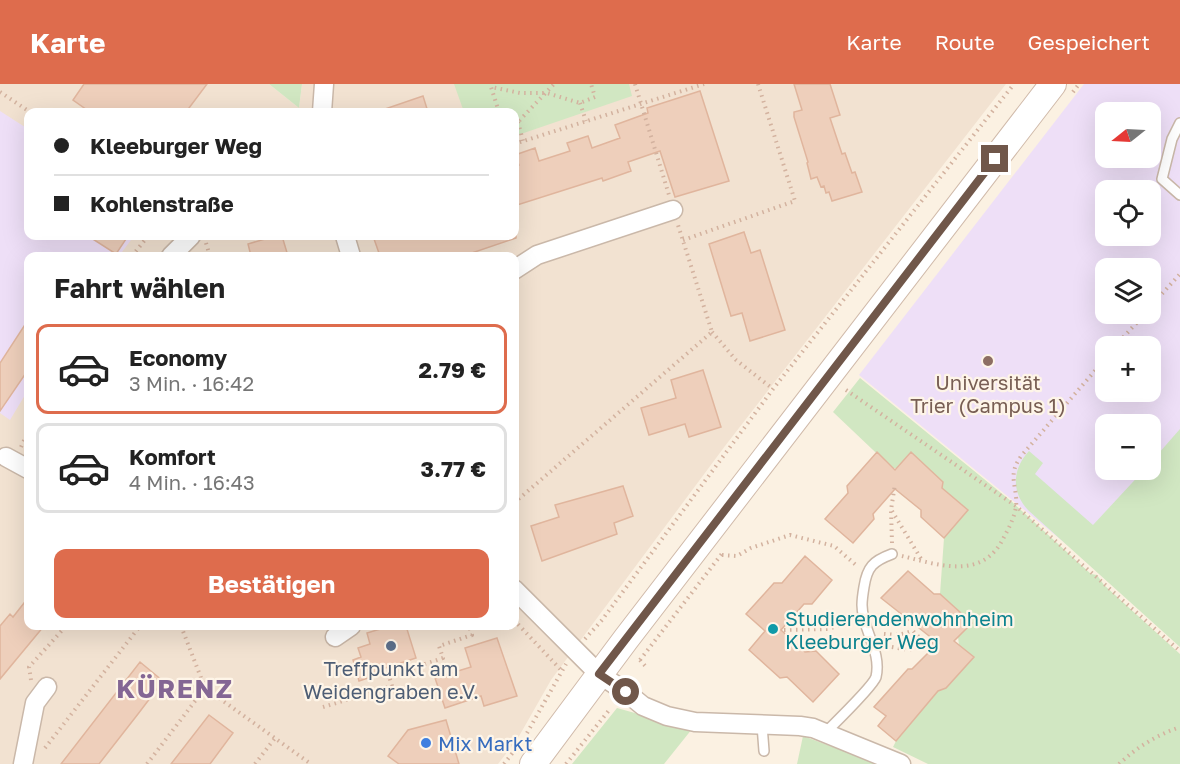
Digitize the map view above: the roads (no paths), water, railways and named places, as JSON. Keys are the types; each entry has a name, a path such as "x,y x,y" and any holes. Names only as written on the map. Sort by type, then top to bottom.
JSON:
{"main road":[{"path":"524,756 599,674 1053,84"}],"street":[{"path":"322,108 324,84"},
{"path":"519,267 537,255 673,210"},
{"path":"175,252 186,240"},
{"path":"3,455 24,467"},
{"path":"519,594 599,674 644,706 667,716 695,722 800,726 826,732 901,764"},
{"path":"335,637 345,630"},
{"path":"23,764 35,703 47,687"}],"lane":[{"path":"1180,123 1172,139 1162,178 1180,195"},
{"path":"826,732 875,680 877,664 874,645 864,619 862,605 866,575 870,566 892,554"},
{"path":"762,725 764,751"}],"place":[{"name":"Universität Trier (Campus 1)","path":"988,361"},
{"name":"Studierendenwohnheim Kleeburger Weg","path":"773,629"},
{"name":"Treffpunkt am Weidengraben e.V.","path":"391,646"},
{"name":"Mix Markt","path":"426,743"}],"district":[{"name":"KÜRENZ","path":"175,688"}]}
